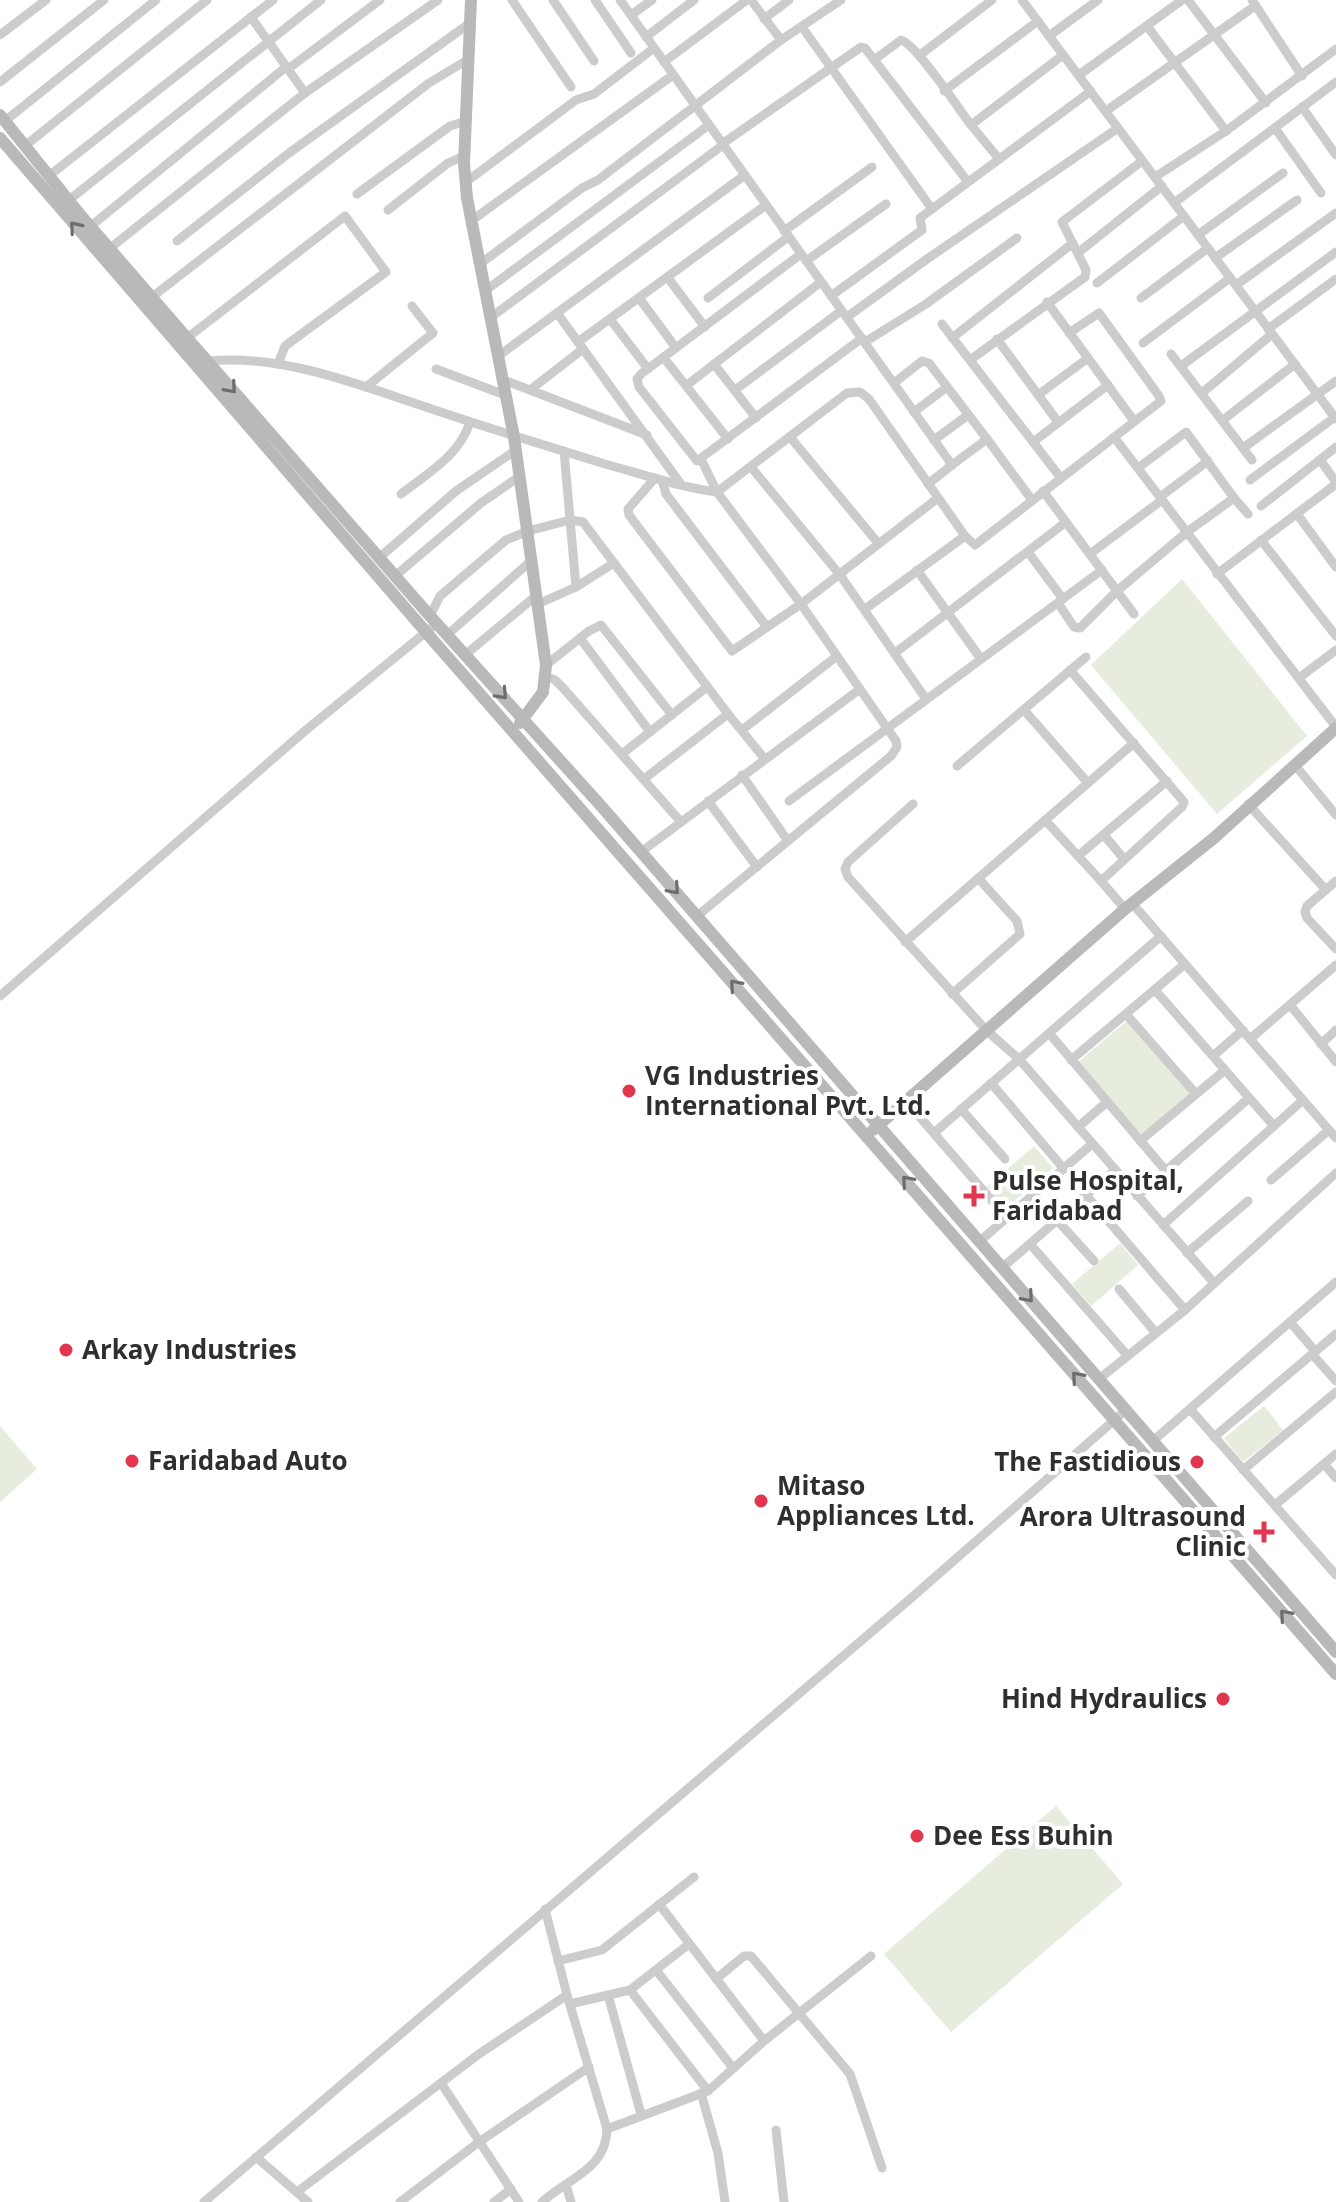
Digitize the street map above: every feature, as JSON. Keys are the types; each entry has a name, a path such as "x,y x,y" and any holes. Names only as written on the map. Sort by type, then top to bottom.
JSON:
{"street":[{"path":"0,35 46,0"},
{"path":"0,82 104,0"},
{"path":"156,0 3,118 109,249 395,576 512,730 1336,1674"},
{"path":"26,145 207,0"},
{"path":"50,175 273,0"},
{"path":"69,200 321,0"},
{"path":"91,226 287,68 380,0"},
{"path":"109,249 305,93 438,0"},
{"path":"471,0 464,156 466,182 515,444 546,671 543,692 525,719 512,730"},
{"path":"512,0 571,87"},
{"path":"553,0 594,61"},
{"path":"595,0 631,53"},
{"path":"620,0 952,465"},
{"path":"631,15 652,0"},
{"path":"646,37 694,0"},
{"path":"664,62 749,0 781,40"},
{"path":"764,19 789,0"},
{"path":"480,264 781,40 841,0"},
{"path":"920,55 992,0"},
{"path":"1022,0 1335,418 1250,480"},
{"path":"1049,36 1098,0"},
{"path":"1079,75 1182,0"},
{"path":"1188,0 1266,103"},
{"path":"1106,111 1254,3 1302,76"},
{"path":"251,17 305,93"},
{"path":"944,91 1038,21"},
{"path":"177,241 301,144 470,23"},
{"path":"1147,26 1226,131"},
{"path":"802,27 932,209"},
{"path":"874,60 901,40 908,42 999,159"},
{"path":"490,318 861,47 865,48 968,182"},
{"path":"466,182 576,100 594,94 654,48"},
{"path":"1155,177 1266,103 1336,49"},
{"path":"971,125 1063,55"},
{"path":"152,297 429,83 469,59"},
{"path":"471,221 673,75"},
{"path":"1174,203 1302,107 1335,86"},
{"path":"831,296 922,230 920,218 1091,91"},
{"path":"1302,107 1336,155"},
{"path":"357,194 450,126 466,121"},
{"path":"485,291 709,125"},
{"path":"735,390 1118,128"},
{"path":"1275,128 1321,193"},
{"path":"0,138 431,623 447,635 525,719 1336,1652"},
{"path":"388,210 448,163 464,156"},
{"path":"970,360 1087,274 1062,226 1064,219 1142,161"},
{"path":"708,298 872,167"},
{"path":"1198,235 1283,173"},
{"path":"497,357 745,175"},
{"path":"952,338 1162,186"},
{"path":"1215,258 1297,200"},
{"path":"886,204 803,258 637,379 639,387 693,459 701,459 864,340 926,304 1017,238"},
{"path":"530,390 610,319 766,205"},
{"path":"1143,343 1336,213"},
{"path":"187,338 345,216 386,272 285,346 278,364"},
{"path":"1097,283 1184,216"},
{"path":"1141,298 1208,248"},
{"path":"1181,366 1336,252"},
{"path":"668,278 705,327"},
{"path":"1202,393 1270,331 1336,279"},
{"path":"687,385 821,282"},
{"path":"639,298 676,348"},
{"path":"1047,302 1134,421"},
{"path":"366,387 433,333 412,306"},
{"path":"557,313 680,483"},
{"path":"207,361 238,358 278,364 366,387 470,422 515,444 564,451 658,479 717,492 847,393 860,392 869,399 965,536 975,545 1161,401 1099,313 1069,333"},
{"path":"610,319 648,369"},
{"path":"942,324 1060,477"},
{"path":"997,339 1058,422"},
{"path":"1171,354 1252,460"},
{"path":"664,358 728,439"},
{"path":"1038,395 1088,358"},
{"path":"894,383 926,361 1032,500"},
{"path":"714,364 756,418"},
{"path":"1223,420 1295,364"},
{"path":"436,369 505,395"},
{"path":"501,379 647,435"},
{"path":"1243,448 1336,381"},
{"path":"1033,442 1108,385"},
{"path":"914,412 947,387"},
{"path":"934,440 968,415"},
{"path":"401,494 454,451 465,439 470,422"},
{"path":"1138,468 1186,432 1248,514"},
{"path":"790,437 878,543"},
{"path":"867,1135 1128,906 1214,838 1248,804 1336,728 1114,437"},
{"path":"928,484 987,439"},
{"path":"379,558 515,444"},
{"path":"1261,506 1336,447"},
{"path":"564,451 576,587"},
{"path":"697,916 895,752 896,741 801,604 717,492 701,459"},
{"path":"1090,554 1208,461"},
{"path":"1217,574 1336,483 1323,464"},
{"path":"751,467 840,575 926,699"},
{"path":"395,576 481,503 520,476"},
{"path":"658,479 666,494 767,627"},
{"path":"658,479 628,509 629,515 728,649 736,651 938,498"},
{"path":"1043,491 1134,614"},
{"path":"1028,552 1077,629 1187,532 1234,498"},
{"path":"1297,514 1336,567"},
{"path":"0,996 431,623 440,596 506,540 528,531 570,520 583,522 764,758"},
{"path":"895,653 1066,522"},
{"path":"865,609 965,536"},
{"path":"1261,540 1336,636"},
{"path":"447,635 532,560"},
{"path":"465,655 538,599 576,587 614,563"},
{"path":"917,570 981,659"},
{"path":"789,801 1102,570"},
{"path":"546,671 580,638 597,626 605,627 672,715"},
{"path":"580,638 650,732"},
{"path":"1299,678 1336,650"},
{"path":"742,730 837,656"},
{"path":"957,766 1086,657"},
{"path":"1070,670 1183,798 1182,807 1101,881"},
{"path":"546,671 681,822"},
{"path":"622,754 707,687"},
{"path":"641,852 860,689"},
{"path":"1024,710 1088,783"},
{"path":"644,779 728,714"},
{"path":"905,942 1134,743"},
{"path":"1294,764 1336,815"},
{"path":"742,775 788,841"},
{"path":"1078,856 1167,781"},
{"path":"708,801 757,867"},
{"path":"913,804 848,862 845,869 848,877 952,994 1019,1059 1214,1283"},
{"path":"1248,804 1326,890"},
{"path":"1045,820 1101,881 1161,936 1332,1134 1271,1180"},
{"path":"1104,835 1124,859"},
{"path":"952,994 1020,934 1017,921 978,878"},
{"path":"1336,881 1307,906 1305,912 1336,949"},
{"path":"934,1133 1161,936"},
{"path":"1071,1060 1185,964"},
{"path":"1250,1039 1336,965"},
{"path":"1155,990 1274,1126"},
{"path":"1291,1006 1336,1062"},
{"path":"1126,1014 1196,1094"},
{"path":"1213,1056 1243,1030"},
{"path":"1321,1044 1336,1030"},
{"path":"1049,1033 1166,1171"},
{"path":"1140,1141 1225,1070"},
{"path":"991,1083 1064,1169"},
{"path":"1137,1196 1249,1098"},
{"path":"1163,1225 1303,1100"},
{"path":"906,1101 1007,1218"},
{"path":"1078,1127 1107,1102"},
{"path":"961,1109 1005,1159"},
{"path":"980,1241 1092,1144"},
{"path":"1003,1267 1115,1170"},
{"path":"1099,1379 1185,1310 1336,1173"},
{"path":"1086,1195 1185,1310"},
{"path":"1187,1253 1248,1201"},
{"path":"1057,1220 1094,1261"},
{"path":"1030,1244 1127,1355"},
{"path":"1154,1440 1336,1282"},
{"path":"1119,1289 1155,1332"},
{"path":"1290,1322 1336,1381"},
{"path":"1214,1437 1336,1334"},
{"path":"1243,1470 1336,1392"},
{"path":"204,2202 910,1599 1123,1405"},
{"path":"1190,1409 1336,1575"},
{"path":"1275,1505 1336,1454"},
{"path":"1324,1464 1336,1478"},
{"path":"558,1961 602,1950 694,1877"},
{"path":"659,1904 764,2041"},
{"path":"542,2202 600,2157 607,2140 607,2129 545,1909"},
{"path":"297,2192 441,2083 569,1999 630,1990 689,1944"},
{"path":"716,1979 744,1956 751,1956 850,2074 882,2168"},
{"path":"607,2129 704,2092 871,1956"},
{"path":"656,1970 733,2068"},
{"path":"630,1990 704,2092 720,2163 725,2202"},
{"path":"608,1995 641,2114"},
{"path":"400,2202 479,2142 589,2067"},
{"path":"441,2083 519,2202"},
{"path":"776,2130 784,2202"},
{"path":"256,2157 306,2202"},
{"path":"566,2185 571,2202"},
{"path":"494,2202 511,2189"}],"shaded area":[{"path":"1182,579 1307,736 1217,814 1091,665"},
{"path":"1128,1020 1190,1094 1141,1136 1078,1062"},
{"path":"1034,1146 1053,1168 1005,1209 987,1187"},
{"path":"1120,1243 1138,1265 1091,1306 1072,1284"},
{"path":"1264,1406 1283,1430 1243,1462 1224,1438"},
{"path":"0,1426 37,1469 0,1502"},
{"path":"1056,1806 1123,1884 951,2032 884,1954"}],"place":[{"name":"VG Industries International Pvt. Ltd.","path":"629,1091"},
{"name":"Pulse Hospital, Faridabad","path":"974,1196"},
{"name":"Arkay Industries","path":"66,1350"},
{"name":"Faridabad Auto","path":"132,1461"},
{"name":"The Fastidious","path":"1197,1462"},
{"name":"Mitaso Appliances Ltd.","path":"761,1501"},
{"name":"Arora Ultrasound Clinic","path":"1264,1532"},
{"name":"Hind Hydraulics","path":"1223,1699"},
{"name":"Dee Ess Buhin","path":"917,1836"}]}
